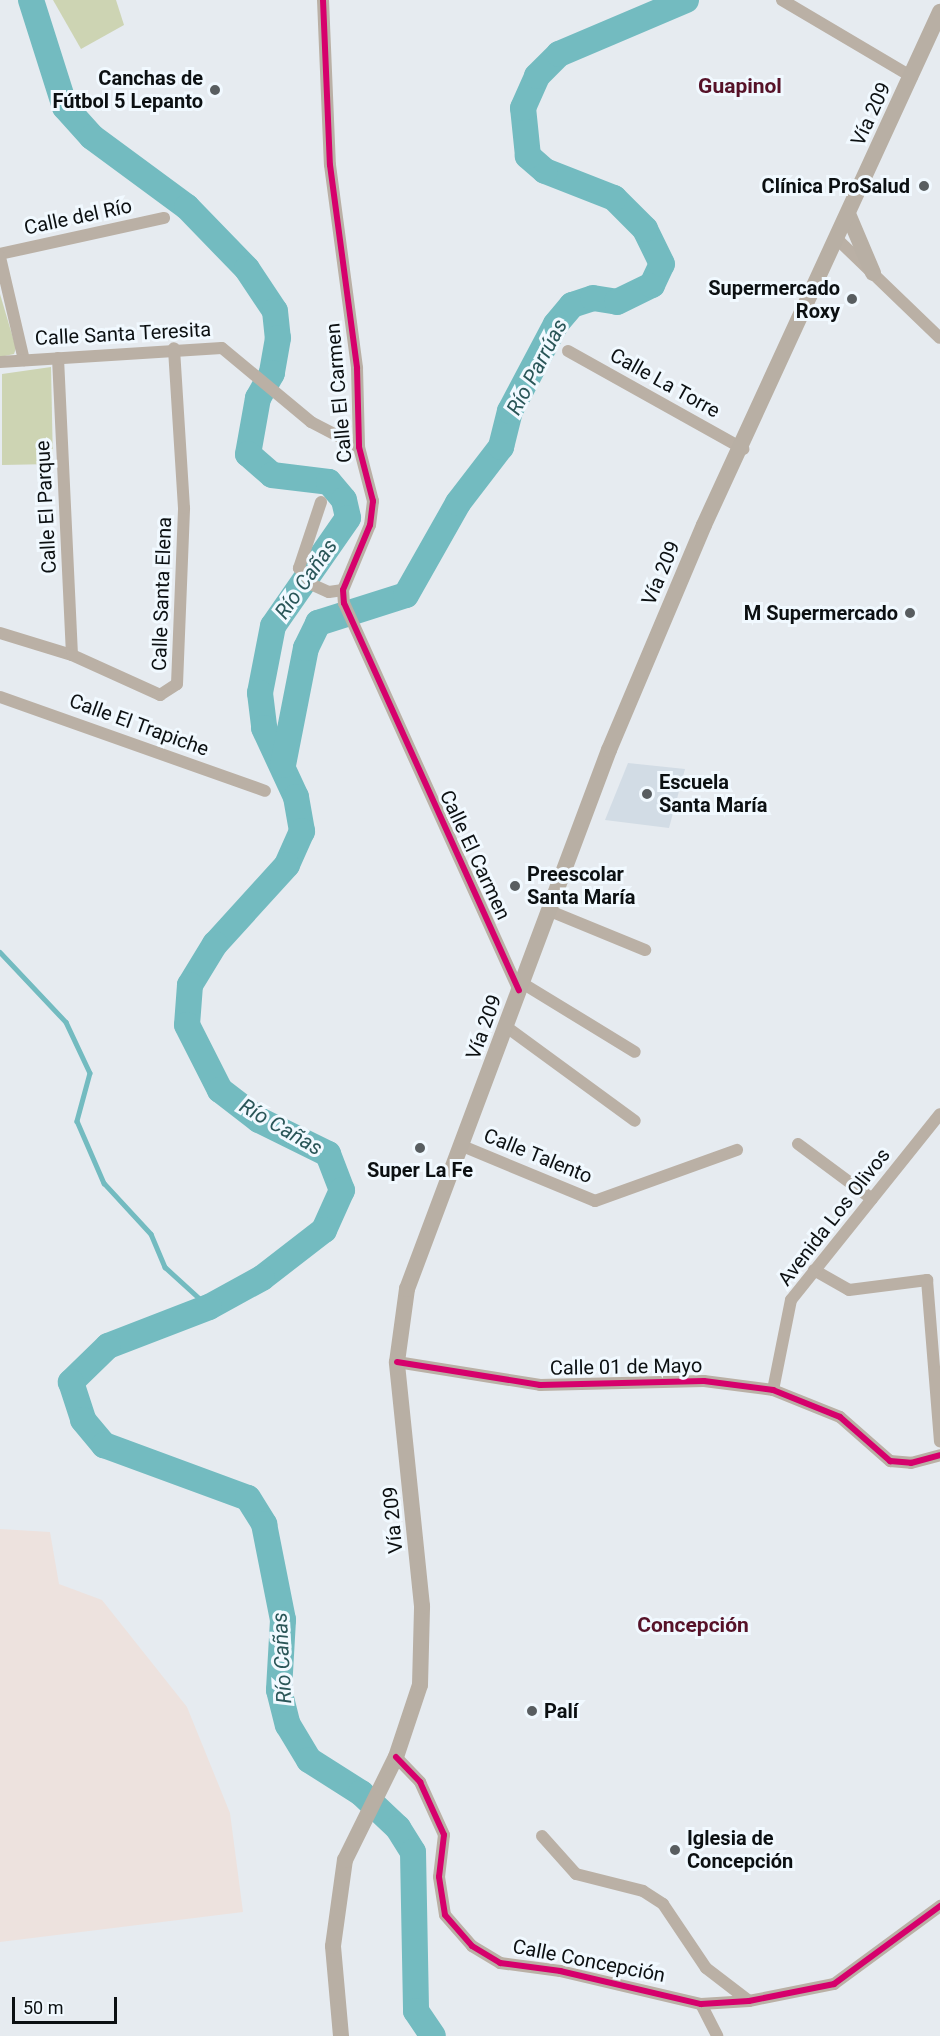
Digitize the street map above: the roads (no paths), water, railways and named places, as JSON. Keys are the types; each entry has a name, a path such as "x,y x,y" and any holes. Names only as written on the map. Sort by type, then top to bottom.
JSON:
{"main road":[{"name":"Vía 209","path":"341,2036 333,1946 345,1860 396,1757 420,1685 422,1606 398,1362 407,1289 460,1145 508,1028 521,987 614,739 704,525 743,449 836,238 940,12"},
{"path":"848,214 873,273"}],"street":[{"name":"Calle El Carmen","path":"323,0 330,165 357,368 359,447 373,501 370,525 344,597 521,987"},
{"path":"782,0 912,77"},
{"name":"Calle del Río","path":"0,256 164,218"},
{"path":"836,238 940,338"},
{"path":"0,256 24,360"},
{"name":"Calle Santa Teresita","path":"0,362 174,348 222,348 245,366 278,398 359,447"},
{"name":"Calle Santa Elena","path":"0,633 72,655 160,694 179,678 184,508 174,348"},
{"name":"Calle La Torre","path":"568,351 743,449"},
{"name":"Calle El Parque","path":"58,357 72,655"},
{"path":"321,502 299,568 313,585 344,597"},
{"name":"Calle El Trapiche","path":"0,697 265,791"},
{"path":"550,911 645,950"},
{"path":"521,987 635,1052"},
{"path":"508,1028 635,1121"},
{"name":"Avenida Los Olivos","path":"773,1390 791,1300 940,1114"},
{"path":"798,1144 872,1199"},
{"name":"Calle Talento","path":"460,1145 595,1201 736,1150"},
{"path":"814,1270 849,1290 927,1280 940,1441"},
{"name":"Calle 01 de Mayo","path":"398,1362 540,1385 704,1381 773,1390 840,1417 890,1461 911,1463 940,1455"},
{"name":"Calle Concepción","path":"396,1757 420,1782 444,1835 439,1877 445,1915 472,1946 500,1963 560,1971 701,2004 749,2001 834,1984 940,1906"},
{"path":"543,1836 576,1874 644,1891 663,1904 706,1968 749,2001"},
{"path":"701,2004 717,2036"}],"waterway":[{"name":"Río Cañas","path":"31,0 65,107 92,137 187,207 247,269 275,311 278,338 272,373 258,398 248,454 272,475 329,482 344,500 348,518 273,626 260,693 264,728 296,797 302,831 287,865 215,944 190,985 187,1025 220,1090 259,1120 328,1154 342,1190 324,1230 262,1278 209,1307 108,1346 71,1382 83,1420 104,1445 248,1498 264,1524 283,1620 279,1690 288,1725 309,1760 361,1793 398,1828 413,1852 416,2011 433,2036"},
{"name":"Río Parrúas","path":"283,765 306,648 318,623 406,595 458,503 501,447 510,411 556,324 572,305 593,298 617,302 652,285 662,264 645,229 614,198 545,171 528,156 523,108 537,76 559,54 686,0"},
{"path":"0,952 66,1022 90,1073 77,1121 104,1183 151,1234 165,1267 209,1307"}],"place":[{"name":"Canchas de Fútbol 5 Lepanto","path":"215,90"},
{"name":"Clínica ProSalud","path":"924,186"},
{"name":"Supermercado Roxy","path":"852,299"},
{"name":"M Supermercado","path":"910,613"},
{"name":"Escuela Santa María","path":"647,794"},
{"name":"Preescolar Santa María","path":"515,886"},
{"name":"Super La Fe","path":"420,1148"},
{"name":"Palí","path":"532,1711"},
{"name":"Iglesia de Concepción","path":"675,1850"}],"district":[{"name":"Guapinol","path":"740,86"},
{"name":"Concepción","path":"693,1625"}]}
